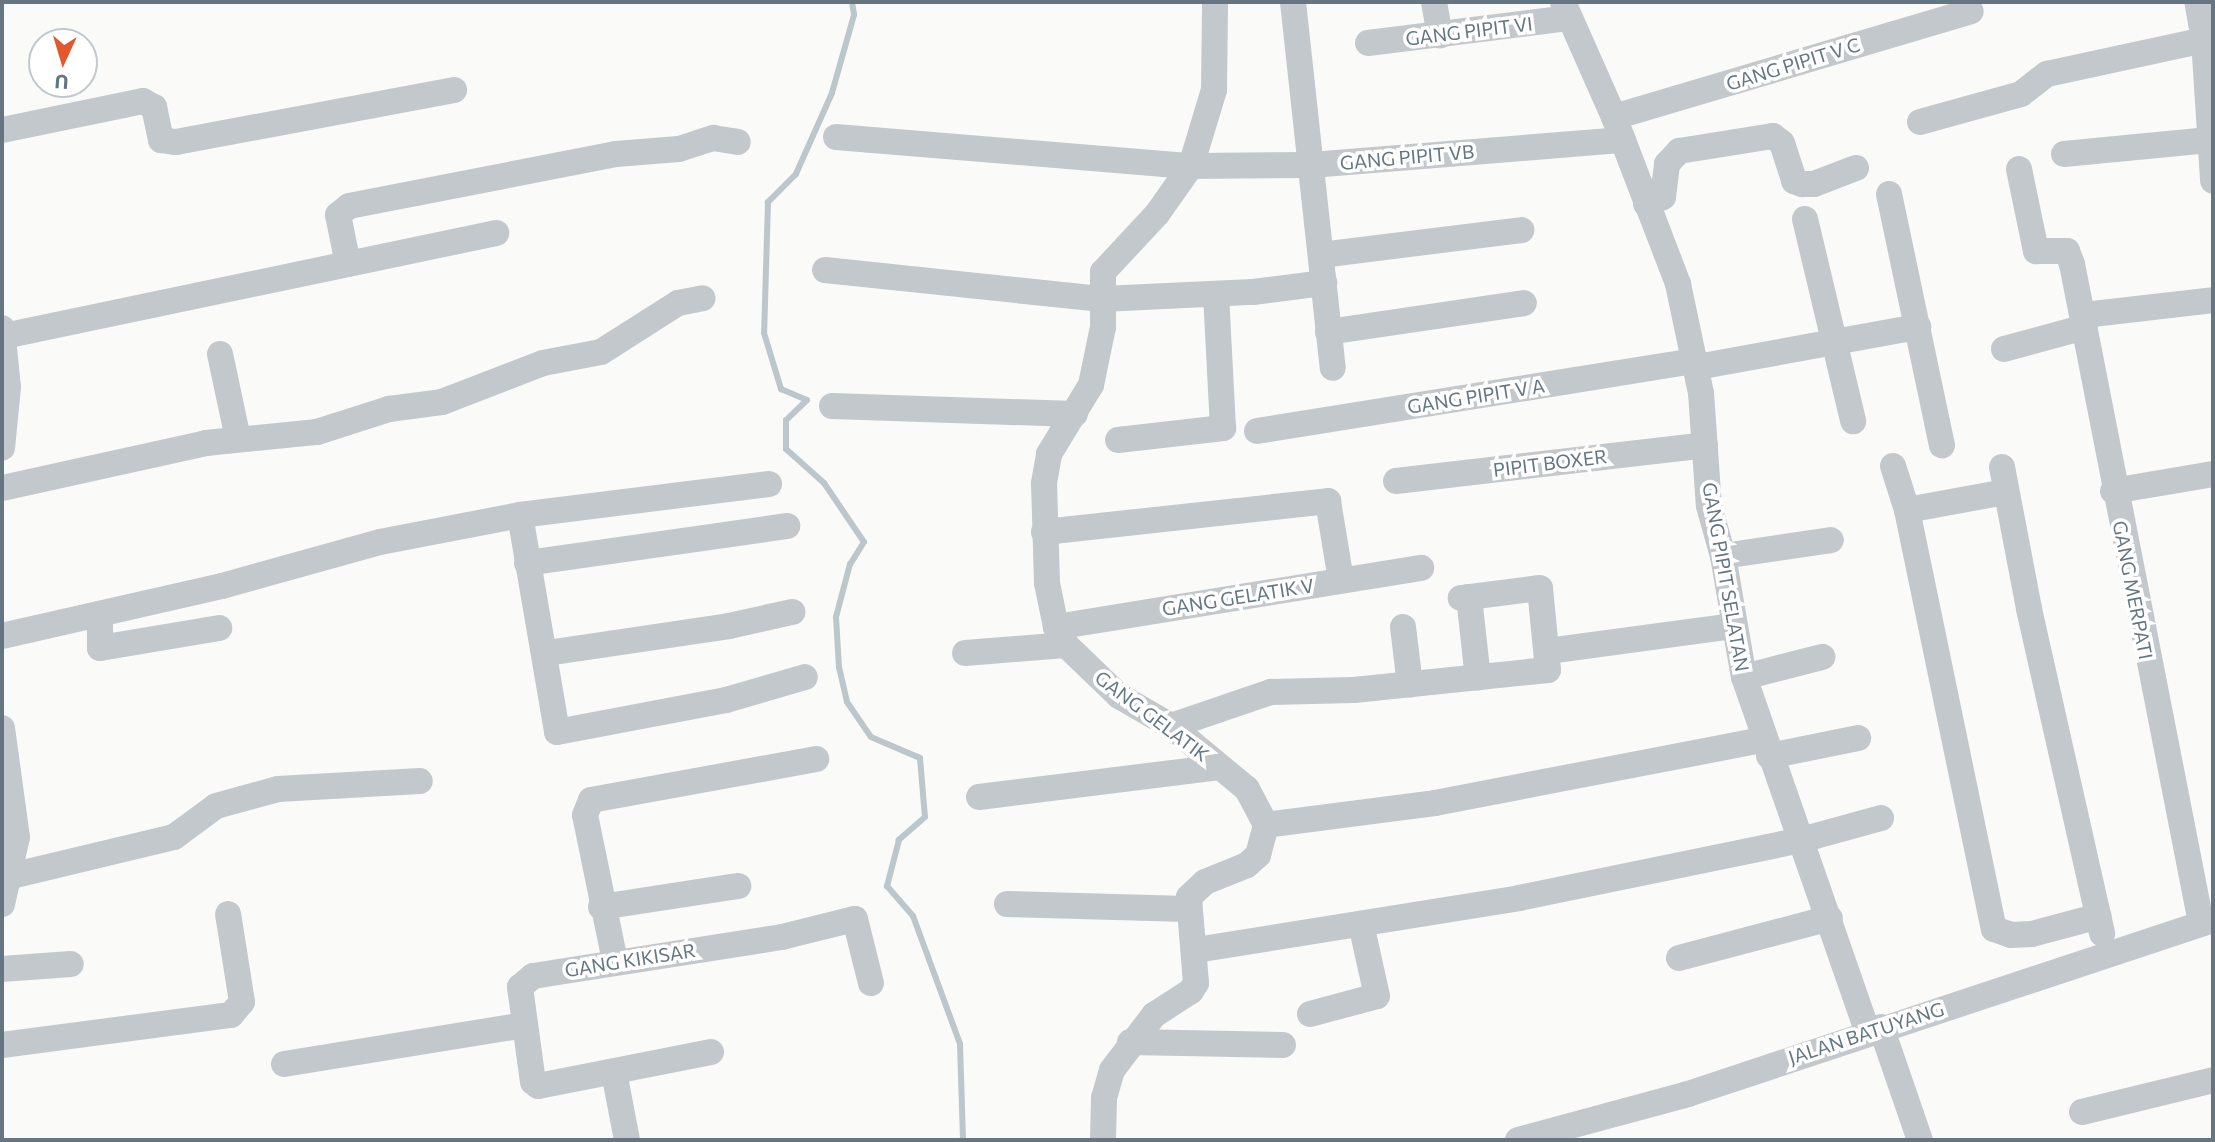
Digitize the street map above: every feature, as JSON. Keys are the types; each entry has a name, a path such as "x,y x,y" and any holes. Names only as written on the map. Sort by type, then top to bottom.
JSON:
{"street":[{"path":"1061,636 1048,600 1044,483 1049,454 1058,433 1074,414 1091,385 1099,358 1101,279 1107,265 1157,214 1191,166 1214,90 1215,2"},
{"path":"1293,2 1334,368"},
{"path":"1434,2 1440,35"},
{"path":"2197,2 2208,40 2209,140 2213,181"},
{"name":"GANG PIPIT VI","path":"1368,43 1440,35 1566,10"},
{"name":"GANG PIPIT SELATAN","path":"1566,10 1618,128 1678,284 1696,364 1709,506 1723,556 1744,677 1766,748 1830,918 1920,1140"},
{"name":"GANG PIPIT V C","path":"1618,128 1971,10"},
{"path":"1920,122 2021,94 2047,74 2208,40"},
{"path":"2,130 143,101 154,107 161,140 176,142 454,89"},
{"name":"GANG PIPIT VB","path":"836,137 1191,166 1311,164 1618,128"},
{"path":"1646,204 1663,197 1667,164 1679,151 1773,136 1783,144 1794,181 1814,184 1856,168"},
{"path":"348,264 338,215 349,206 616,154 679,149 713,138 738,142"},
{"path":"2064,154 2209,140"},
{"name":"GANG MERPATI","path":"2019,169 2036,251 2067,251 2071,256 2085,321 2113,491 2207,922"},
{"path":"1889,194 1942,445"},
{"path":"1805,219 1832,343 1853,421"},
{"path":"1321,255 1521,230"},
{"path":"2,448 8,387 3,332 496,233"},
{"path":"825,270 1102,299 1216,295 1324,283"},
{"path":"1118,440 1223,428 1216,295"},
{"path":"2,488 238,439 317,432 388,409 442,402 543,363 601,352 678,303 703,298"},
{"path":"2004,349 2085,321 2213,300"},
{"path":"1328,332 1524,303"},
{"name":"GANG PIPIT V A","path":"1256,431 1832,343 1918,327"},
{"path":"220,354 238,439"},
{"path":"832,406 1074,414"},
{"name":"PIPIT BOXER","path":"1396,481 1705,445"},
{"path":"1893,466 1906,510 1994,929 2011,935 2032,934 2099,916"},
{"path":"2113,491 2213,474"},
{"path":"1906,510 2004,479 2106,953"},
{"path":"2,636 100,614 380,542 520,515 769,484"},
{"path":"1044,532 1327,494 1341,580"},
{"path":"520,515 527,563 547,653 557,732 726,700 805,677"},
{"path":"527,563 787,526"},
{"path":"1723,556 1831,540"},
{"name":"GANG GELATIK V","path":"965,653 1341,580 1421,568"},
{"path":"1171,726 1252,695 1410,685 1546,672 1548,651 1540,588 1465,598 1478,678"},
{"path":"547,653 729,626 792,612"},
{"path":"100,614 100,648 219,628"},
{"path":"1403,626 1410,685"},
{"path":"1548,651 1734,626"},
{"name":"GANG GELATIK","path":"1061,636 1119,696 1171,726 1247,789 1266,825"},
{"path":"1744,677 1822,657"},
{"path":"2,728 16,837 11,876 2,904"},
{"path":"1102,1140 1104,1098 1112,1070 1130,1042 1154,1016 1191,991 1198,974 1187,909 1193,891 1258,855 1266,825 1435,803 1766,748 1858,738"},
{"path":"615,961 601,906 585,815 591,800 816,759"},
{"path":"979,797 1219,767"},
{"path":"11,876 174,837 216,806 278,789 420,781"},
{"path":"1196,950 1519,898 1801,840 1881,818"},
{"path":"601,906 738,887"},
{"path":"1007,904 1187,909"},
{"path":"2,1045 231,1015 242,1002 228,914"},
{"path":"1679,958 1830,918"},
{"name":"GANG KIKISAR","path":"710,1052 538,1086 533,1082 520,987 524,980 615,961 782,937 855,919 871,983"},
{"name":"JALAN BATUYANG","path":"1518,1140 1688,1094 1874,1029 2207,922"},
{"path":"1310,1014 1377,996 1361,924"},
{"path":"2,968 71,964"},
{"path":"284,1064 524,1025"},
{"path":"1130,1042 1283,1045"},
{"path":"614,1072 627,1140"},
{"path":"2082,1112 2213,1080"}],"waterway":[{"path":"852,2 854,15 832,93 796,174 768,202 764,333 781,389 807,400 786,420 786,449 824,483 864,542 850,564 836,617 839,667 847,702 871,737 920,758 925,817 899,840 887,886 913,916 960,1044 963,1140"}]}
